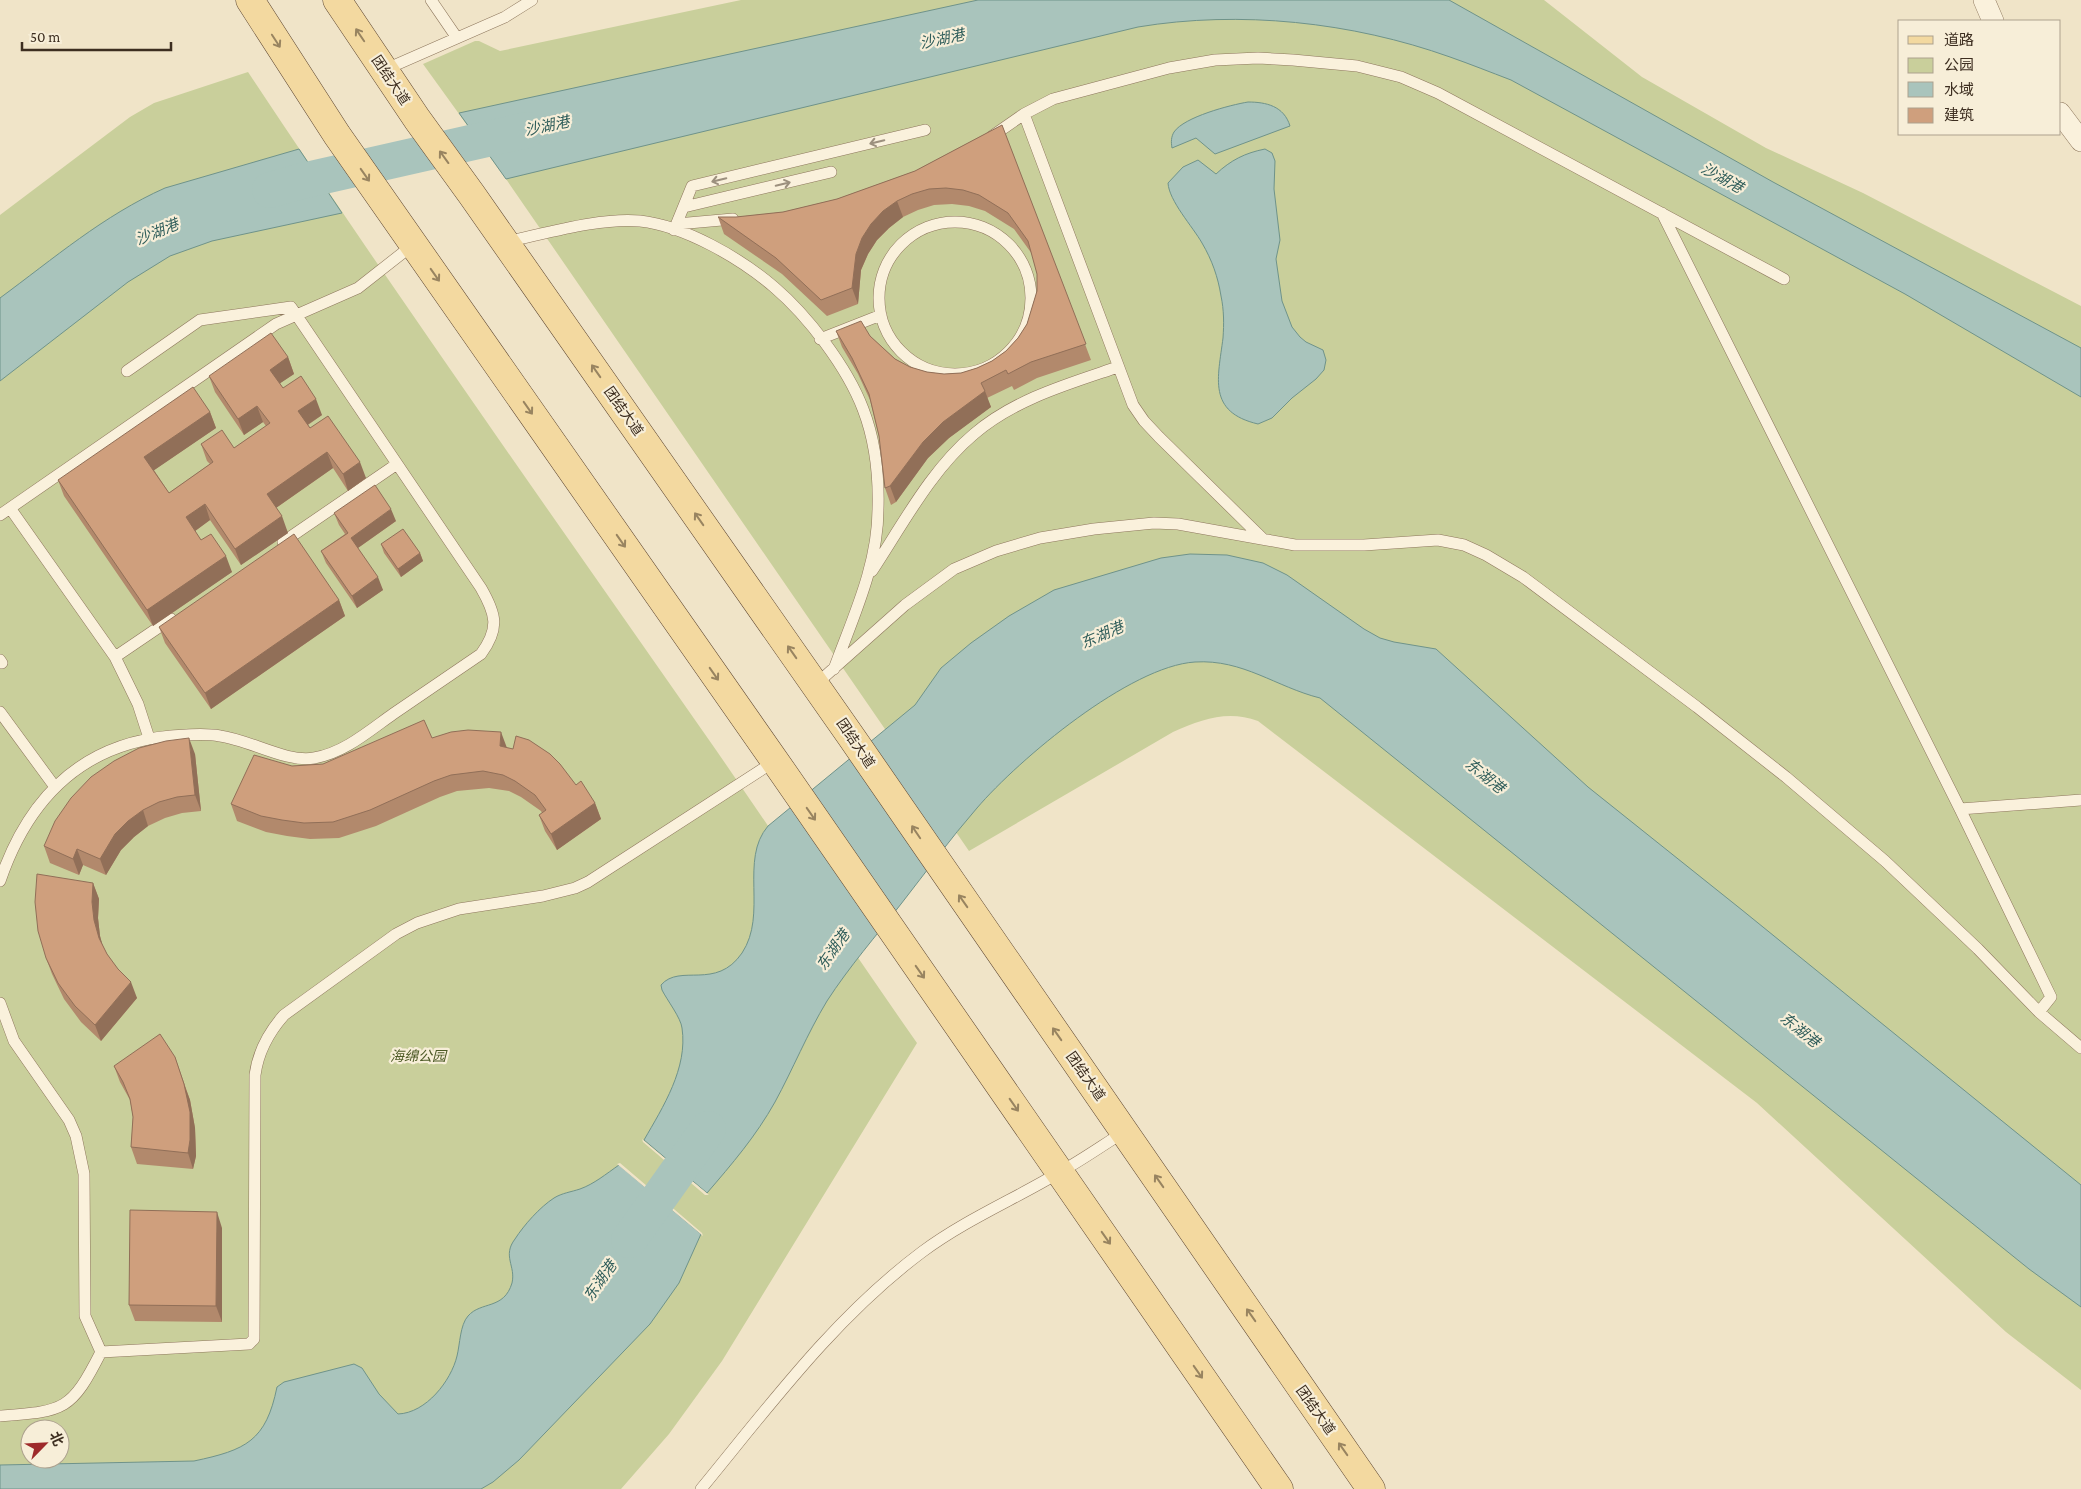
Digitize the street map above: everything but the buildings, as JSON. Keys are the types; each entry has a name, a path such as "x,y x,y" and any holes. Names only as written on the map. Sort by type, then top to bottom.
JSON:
{"main road":[{"path":"250,0 337,135 1061,1172 1279,1489"},
{"name":"团结大道","path":"337,0 416,119 824,678 850,735 1371,1489"}],"street":[{"path":"1984,0 1993,20"},
{"path":"2061,114 2081,142"}],"lane":[{"path":"431,0 457,38"},
{"path":"384,70 505,16 526,2"},
{"path":"984,141 998,134 1024,114 1053,99 1192,63 1258,58 1357,66 1401,77 1438,94 1784,279"},
{"path":"1024,114 1133,405 1144,422 1264,540"},
{"path":"675,227 692,186 925,130"},
{"path":"684,207 831,172"},
{"path":"1662,213 1960,809 2050,997 2039,1012"},
{"path":"505,242 619,220 675,227 745,218"},
{"path":"948,221 963,221 977,224 1003,238 1022,260 1031,288 1032,302 1029,317 1025,330 1017,343 996,363 969,373 940,373 913,362 892,342 881,315 880,286 889,259 908,237 934,224 948,221"},
{"path":"675,227 721,251 774,287 802,316 848,380 863,408 871,431 875,456 878,510 873,556 868,576 824,678"},
{"path":"149,738 135,696 115,657 5,512 276,324 358,288 414,244"},
{"path":"0,881 13,846 26,825 55,787 79,766 149,738 197,734 218,735 250,743 293,759 313,759 324,756 354,741 480,654 488,644 494,624 491,607 481,588 291,307 200,320 126,371"},
{"path":"820,339 881,315"},
{"path":"868,576 934,477 974,434 1032,398 1118,367"},
{"path":"276,547 397,464"},
{"path":"824,678 905,605 954,569 996,551 1040,538 1094,528 1154,523 1178,524 1264,540 1305,545 1364,545 1448,541 1464,544 1516,573 1697,708 1867,844 1978,949 2039,1012 2081,1048"},
{"path":"115,657 180,613"},
{"path":"0,712 55,787"},
{"path":"101,1352 249,1344 254,1339 255,1074 257,1062 271,1031 284,1015 396,934 417,923 459,909 543,896 575,888 779,768"},
{"path":"1960,809 2081,800"},
{"path":"0,1003 14,1041 69,1120 76,1136 84,1174 85,1316 101,1352"},
{"path":"701,1489 818,1347 846,1316 922,1252 955,1230 1061,1172 1125,1132"},
{"path":"0,1416 42,1413 64,1404 82,1386 101,1352"}],"green space":[{"path":"741,0 1544,0 1642,77 1766,148 1863,193 2081,306 2081,1390 2006,1332 1757,1103 1258,721 1236,716 1226,716 1194,723 1173,732 969,851 506,179 423,64 475,41 500,51"},
{"name":"海绵公园","path":"248,72 421,328 716,750 917,1043 722,1361 669,1434 621,1489 0,1489 0,215 130,117 154,103"}],"water":[{"path":"978,0 1449,0 1773,182 2081,348 2081,397 1905,294 1511,80 1413,45 1335,28 1295,22 1256,20 1177,22 1138,27 506,179 459,113"},
{"path":"1248,102 1274,106 1287,119 1290,126 1215,154 1196,138 1172,148 1174,132 1187,121 1219,109"},
{"path":"299,149 342,213 212,241 170,256 128,282 0,381 0,298 100,224 165,188"},
{"path":"1265,149 1272,153 1275,161 1274,189 1280,240 1276,259 1282,301 1292,327 1306,342 1323,350 1326,360 1324,370 1316,379 1292,398 1272,418 1258,424 1230,411 1223,402 1218,380 1224,317 1218,282 1206,249 1172,198 1168,183 1183,167 1198,160 1216,174 1239,158"},
{"path":"1190,554 1227,555 1263,563 1287,575 1364,629 1380,638 1436,649 1588,787 2081,1185 2081,1307 2029,1269 1320,698 1244,669 1212,662 1195,662 1169,667 1139,680 1109,697 1047,741 996,788 957,832 835,988 813,1026 782,1090 768,1114 743,1149 707,1193 644,1140 672,1087 678,1072 683,1043 681,1024 661,985 669,979 678,976 710,974 721,971 732,964 742,953 749,938 753,921 755,855 760,840 768,826 915,705 941,668 971,643 1009,616 1054,590 1161,558"},
{"path":"619,1165 701,1234 679,1283 650,1324 519,1460 493,1482 481,1489 0,1489 0,1465 20,1465 20,1469 70,1469 70,1464 194,1461 227,1452 251,1440 260,1431 267,1420 277,1387 284,1382 354,1364 362,1368 379,1394 398,1414 418,1408 436,1394 454,1366 463,1324 468,1316 479,1308 498,1301 508,1292 513,1277 509,1256 511,1245 528,1222 543,1206 554,1198 580,1189"}],"pier":[{"path":"642,1139 709,1195 705,1195 643,1142"},
{"path":"620,1163 702,1233 703,1236 617,1164"}],"waterway":[{"name":"沙湖港","path":"270,190 527,130"},
{"name":"东湖港","path":"629,1240 708,1129"}]}
